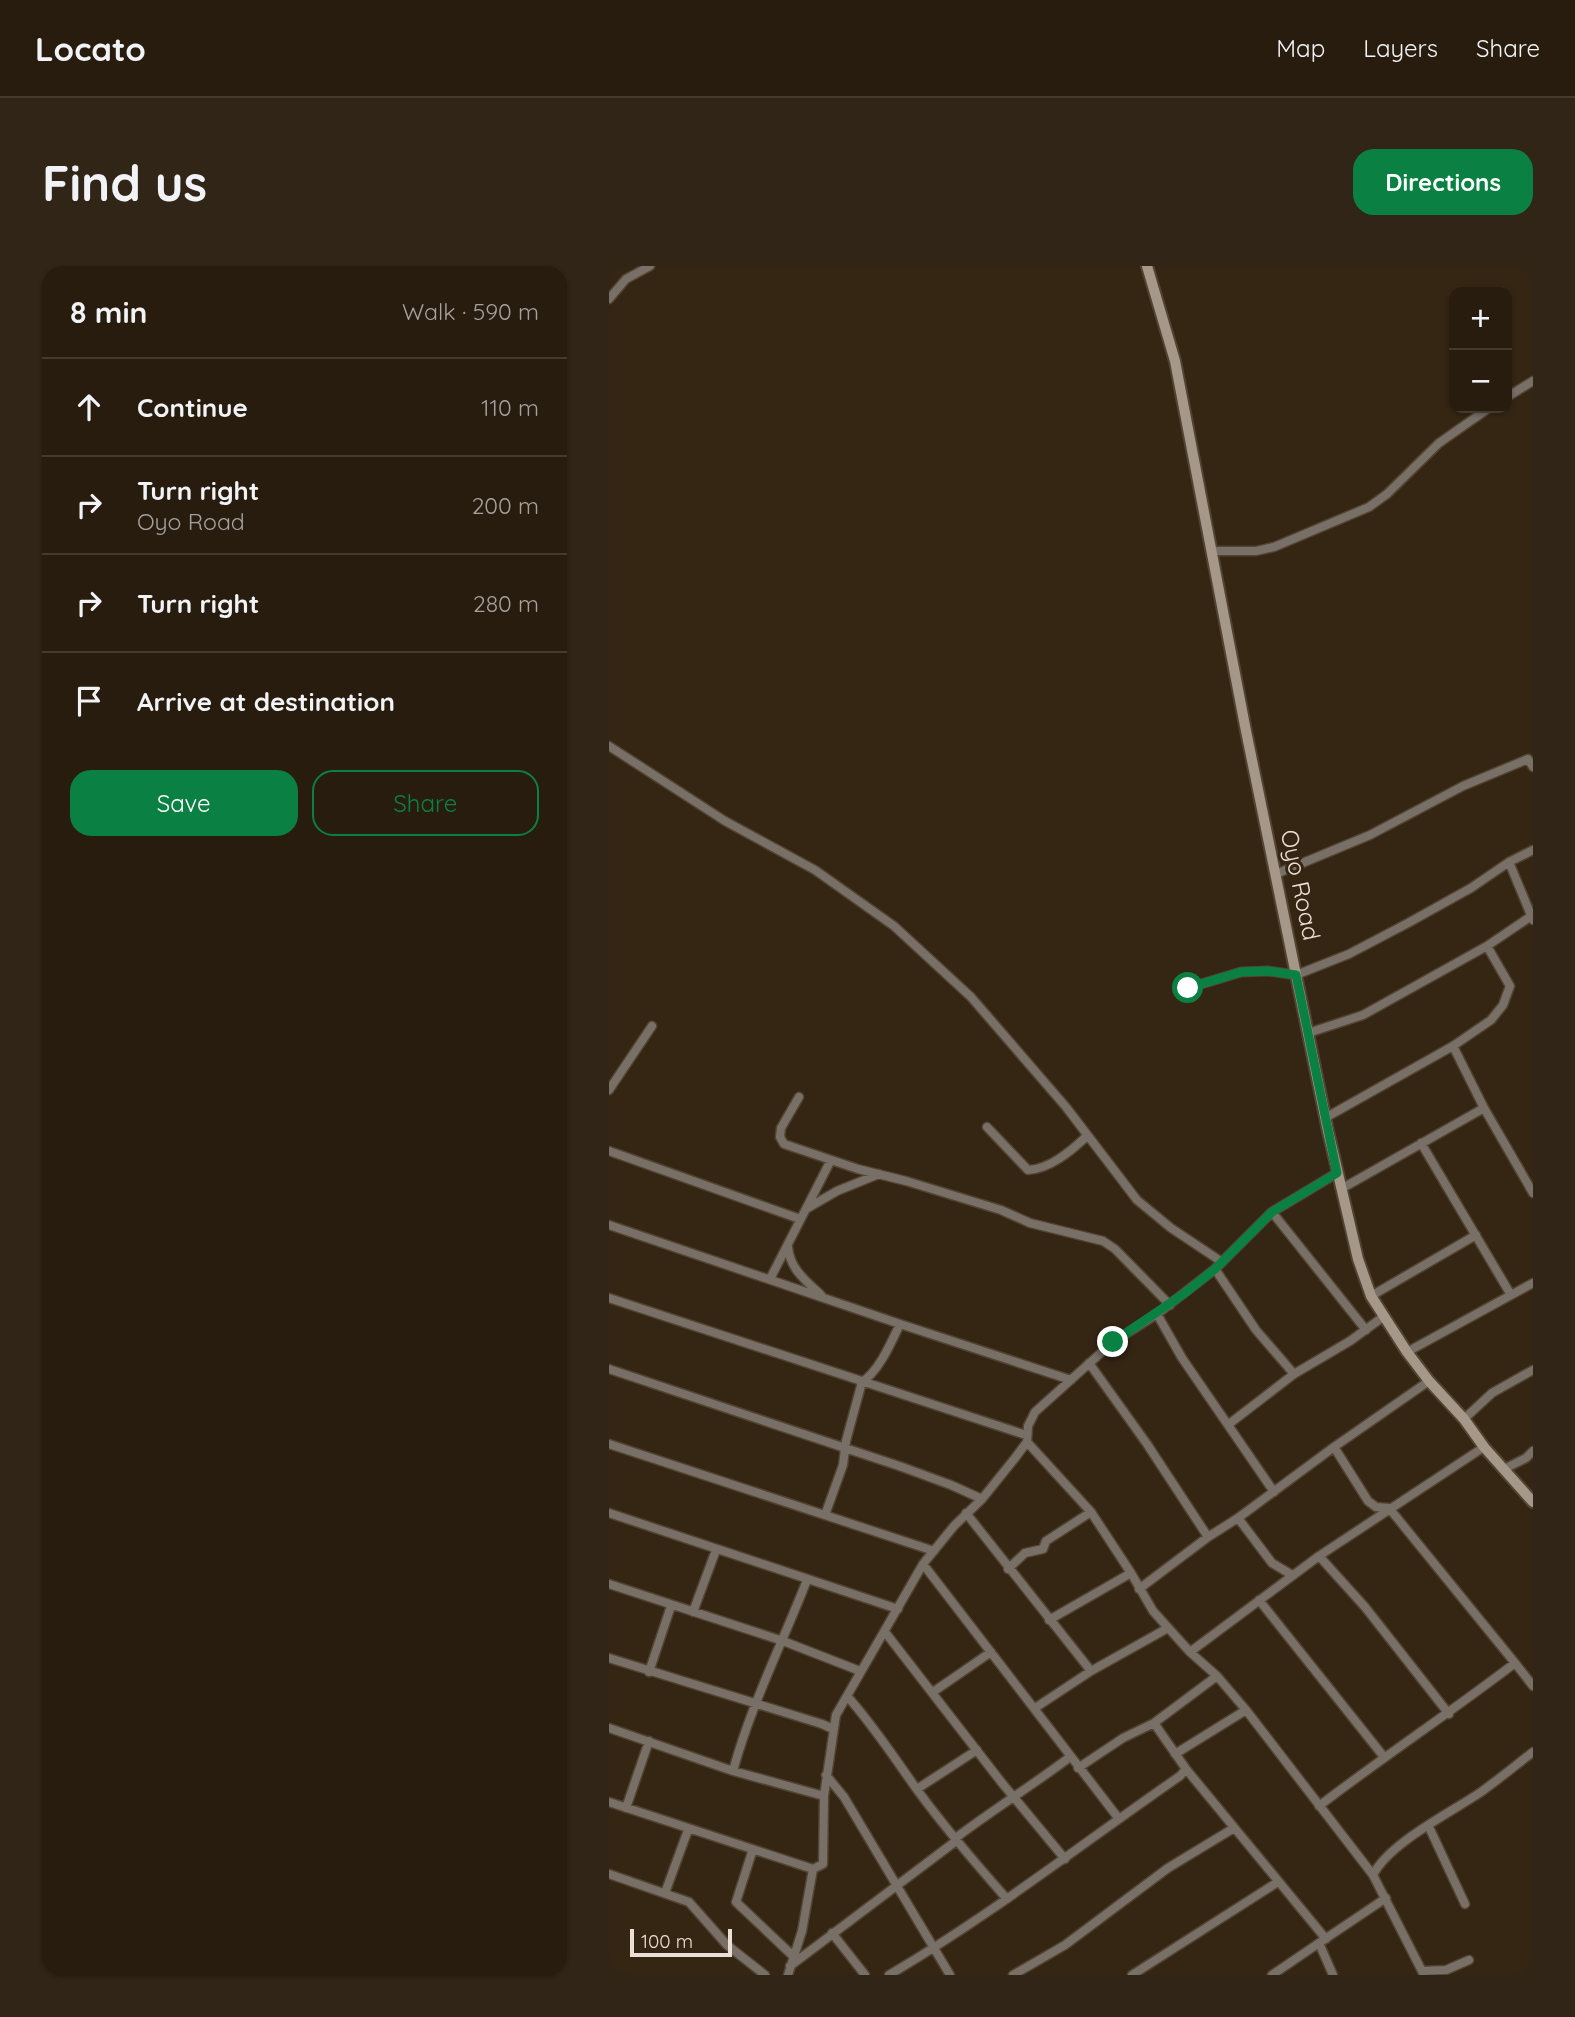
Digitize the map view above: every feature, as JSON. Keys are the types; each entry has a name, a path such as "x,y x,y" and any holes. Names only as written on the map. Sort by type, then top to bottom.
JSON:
{"street":[{"path":"609,299 626,279 650,266"},
{"name":"Oyo Road","path":"1147,266 1175,361 1325,1118 1358,1259 1371,1296 1407,1352 1484,1447 1533,1502"},
{"path":"1512,394 1533,381"},
{"path":"1211,551 1256,551 1274,547 1369,507 1388,494 1439,443 1482,413"},
{"path":"609,746 725,821 815,870 894,926 971,997 1042,1079 1137,1200 1218,1266 1256,1330 1294,1374"},
{"path":"1276,874 1370,835 1463,786 1528,759 1533,767"},
{"path":"1188,988 1241,972 1268,971 1296,975 1349,954 1471,888 1509,862 1533,850"},
{"path":"1308,1033 1363,1015 1532,919 1509,862"},
{"path":"1325,1118 1453,1046 1491,1020 1503,1005 1510,986 1487,946"},
{"path":"609,1090 652,1026"},
{"path":"1453,1046 1484,1108 1533,1194"},
{"path":"799,1097 781,1128 780,1137 784,1144 858,1169 1001,1210 1030,1223 1103,1241 1115,1249 1170,1304"},
{"path":"1341,1189 1484,1108"},
{"path":"987,1128 1028,1170 1037,1170 1059,1159 1087,1136"},
{"path":"1421,1143 1511,1295"},
{"path":"609,1151 800,1219"},
{"path":"771,1279 831,1160"},
{"path":"789,1970 802,1931 813,1870 823,1864 824,1796 836,1715 923,1564 966,1513 982,1499 1026,1439 1028,1426 1035,1412 1113,1342 1157,1314 1218,1266 1272,1212 1337,1173"},
{"path":"806,1209 837,1191 880,1174"},
{"path":"1272,1212 1366,1330"},
{"path":"609,1225 900,1325 1071,1380"},
{"path":"1371,1296 1476,1236"},
{"path":"788,1246 789,1259 802,1279 823,1297"},
{"path":"1407,1352 1533,1283"},
{"path":"609,1298 1026,1439 1091,1512 1153,1611 1190,1652 1217,1676 1246,1710 1373,1875 1423,1973 1446,1970 1469,1960"},
{"path":"1157,1314 1182,1358 1274,1492"},
{"path":"1229,1424 1294,1374 1383,1317"},
{"path":"825,1515 838,1482 862,1382 870,1377 877,1367 900,1325"},
{"path":"1089,1363 1147,1444 1208,1537"},
{"path":"609,1369 951,1485 982,1499"},
{"path":"1464,1419 1492,1393 1533,1370"},
{"path":"1139,1588 1429,1381"},
{"path":"609,1444 934,1551"},
{"path":"1334,1447 1368,1501 1376,1507 1389,1508 1533,1686"},
{"path":"1190,1652 1319,1556 1484,1447"},
{"path":"1504,1469 1526,1458 1533,1451"},
{"path":"1008,1569 1025,1553 1043,1549 1046,1541 1091,1512"},
{"path":"609,1513 898,1609"},
{"path":"966,1513 1091,1671"},
{"path":"1238,1518 1272,1563 1292,1575"},
{"path":"694,1612 716,1550"},
{"path":"1319,1556 1365,1607 1449,1714"},
{"path":"923,1564 1118,1817"},
{"path":"1049,1620 1131,1573"},
{"path":"733,1772 754,1704 807,1580"},
{"path":"609,1584 783,1641 860,1671"},
{"path":"1259,1600 1384,1757"},
{"path":"649,1672 671,1606"},
{"path":"1035,1708 1091,1671 1168,1628"},
{"path":"885,1632 1065,1859"},
{"path":"933,1692 991,1652"},
{"path":"609,1658 833,1729"},
{"path":"1319,1806 1384,1757 1449,1714 1515,1663"},
{"path":"1078,1768 1123,1738 1154,1723 1217,1676"},
{"path":"848,1696 956,1841 1007,1899"},
{"path":"1175,1754 1246,1710"},
{"path":"1154,1723 1186,1769 1322,1941 1333,1975"},
{"path":"609,1728 733,1772 824,1796"},
{"path":"626,1808 649,1741"},
{"path":"917,1789 977,1750"},
{"path":"1373,1875 1379,1863 1387,1856 1533,1752"},
{"path":"789,1970 832,1933 956,1841 957,1837 992,1810 1015,1797 1070,1757"},
{"path":"890,1975 1065,1859 1186,1769"},
{"path":"826,1775 844,1797 936,1947 950,1975"},
{"path":"609,1802 813,1870"},
{"path":"1429,1827 1465,1904"},
{"path":"1013,1975 1065,1945 1168,1868 1234,1828"},
{"path":"665,1894 688,1830"},
{"path":"753,1849 736,1902 793,1956"},
{"path":"609,1874 689,1902 727,1945 765,1975"},
{"path":"1132,1975 1278,1882"},
{"path":"1272,1975 1386,1898"},
{"path":"832,1933 865,1975"}],"route":[{"path":"1113,1342 1157,1314 1215,1269 1272,1212 1337,1173 1296,975 1268,971 1241,972 1188,988"}]}
